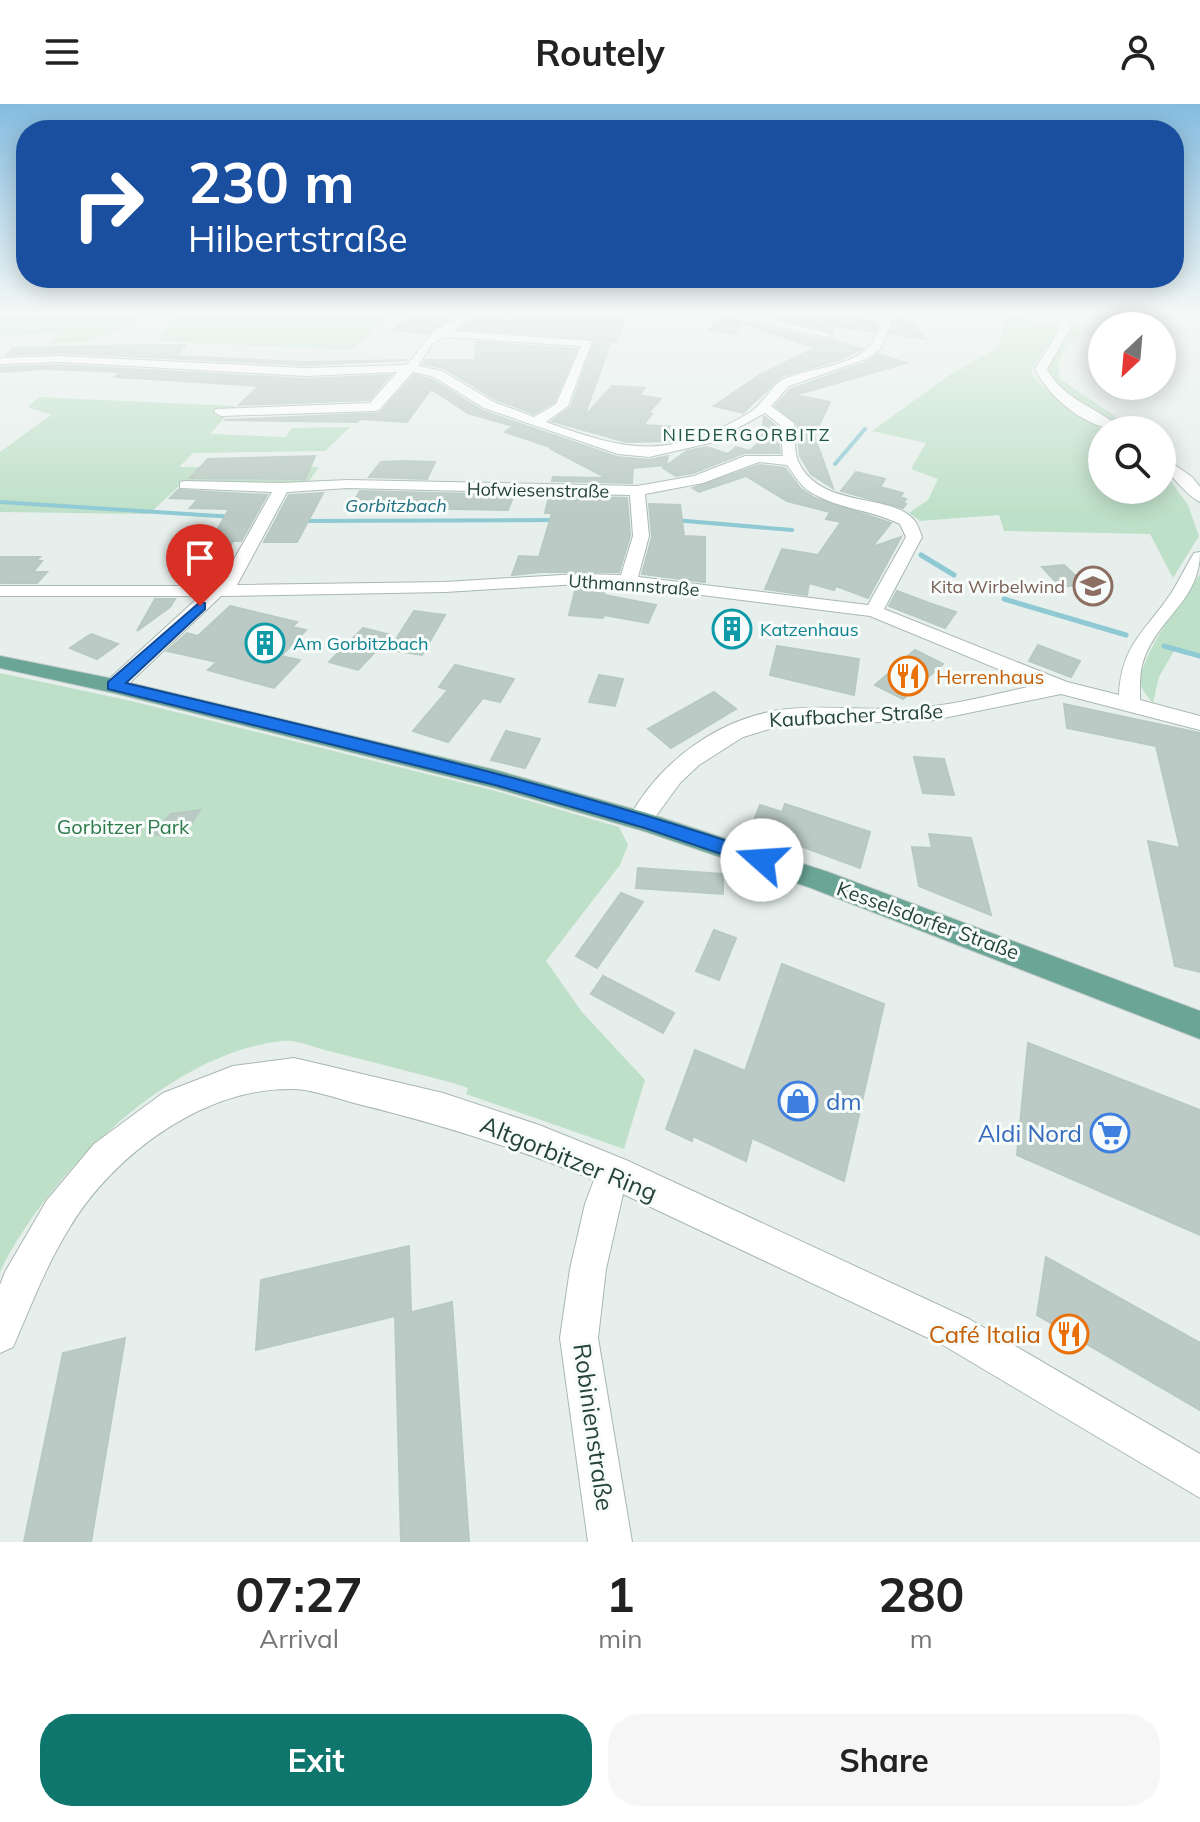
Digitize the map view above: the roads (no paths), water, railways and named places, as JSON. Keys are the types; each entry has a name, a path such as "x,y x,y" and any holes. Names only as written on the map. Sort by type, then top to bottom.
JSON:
{"main road":[{"name":"Kesselsdorfer Straße","path":"0,662 114,686 495,779 640,820 819,880 1200,1025"}],"street":[{"path":"221,412 374,407 399,378"},
{"path":"445,378 489,405 618,450 649,453 705,440 766,408 785,383 799,378"},
{"path":"536,422 562,406 574,378"},
{"path":"1046,378 1060,394 1094,416"},
{"path":"766,408 787,423 791,461 810,485 843,502 888,512 907,521 914,537 874,611"},
{"name":"Hofwiesenstraße","path":"185,485 282,488 348,484 637,491 698,480 745,460 791,461"},
{"path":"1176,471 1200,497"},
{"path":"114,686 220,591 282,488"},
{"path":"628,581 641,536 637,491"},
{"path":"1129,705 1130,673 1135,656 1146,636 1179,595 1200,557"},
{"name":"Uthmannstraße","path":"0,591 220,591 445,587 579,579 628,581 874,611 1061,687 1200,723"},
{"name":"Kaufbacher Straße","path":"640,820 655,794 688,760 722,737 763,719 810,714 876,717 928,714 1061,687"},
{"name":"Altgorbitzer Ring","path":"0,1334 18,1285 59,1212 106,1156 174,1104 233,1081 294,1073 443,1109 539,1141 614,1172 956,1332 1200,1477"},
{"name":"Robinienstraße","path":"610,1542 579,1338 588,1269 602,1204 614,1172"}],"waterway":[{"path":"835,464 865,429"},
{"name":"Gorbitzbach","path":"0,502 234,517"},
{"name":"Gorbitzbach","path":"298,521 558,520"},
{"name":"Gorbitzbach","path":"674,520 792,530"},
{"name":"Gorbitzbach","path":"921,555 954,575"},
{"name":"Gorbitzbach","path":"1004,599 1126,635"},
{"name":"Gorbitzbach","path":"1164,646 1200,656"}],"place":[{"name":"Kita Wirbelwind","path":"1093,586"},
{"name":"Katzenhaus","path":"732,629"},
{"name":"Am Gorbitzbach","path":"265,643"},
{"name":"Herrenhaus","path":"908,676"},
{"name":"dm","path":"798,1101"},
{"name":"Aldi Nord","path":"1110,1133"},
{"name":"Café Italia","path":"1069,1334"}],"district":[{"name":"NIEDERGORBITZ","path":"747,434"}],"park label":[{"name":"Gorbitzer Park","path":"123,826"}]}
